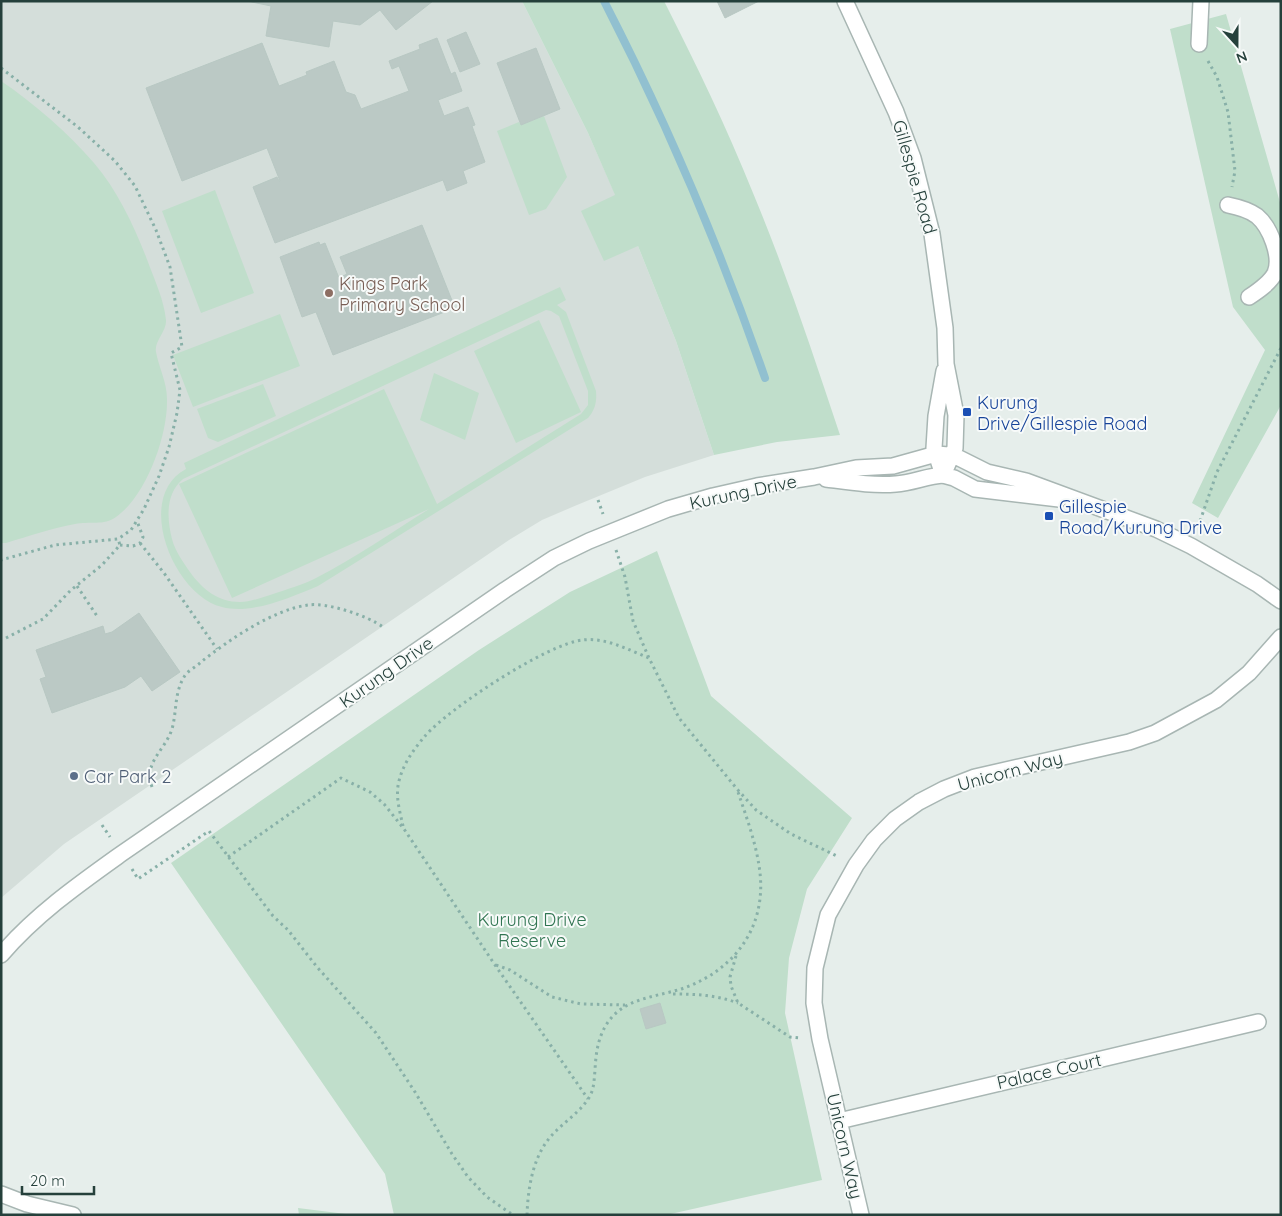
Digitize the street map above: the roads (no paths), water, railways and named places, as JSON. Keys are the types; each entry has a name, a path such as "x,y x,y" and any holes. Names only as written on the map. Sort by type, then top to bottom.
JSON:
{"street":[{"name":"Gillespie Road","path":"844,1 896,112 913,158 932,234 945,328 946,364 956,415 955,448 943,475"},
{"path":"1199,44 1201,1"},
{"path":"1228,205 1243,209 1257,217 1268,230 1275,244 1279,260 1275,273 1262,288 1249,297"},
{"name":"Gillespie Road","path":"943,475 934,448 936,416 946,364"},
{"name":"Kurung Drive","path":"1,955 36,920 65,895 121,854 554,558 609,532 668,509 712,496 856,468 893,466 936,454 953,455 987,472 1026,481 1078,502 1156,529 1257,584 1281,601"},
{"name":"Kurung Drive","path":"814,477 898,484 943,475 954,478 976,489 1078,502"},
{"name":"Unicorn Way","path":"861,1215 820,1039 814,1003 815,968 828,915 856,865 874,840 895,819 919,802 944,788 974,777 1129,742 1155,733 1216,700 1242,678 1281,637"},
{"name":"Palace Court","path":"839,1121 1258,1022"},
{"path":"1,1194 26,1204 73,1215"}],"waterway":[{"path":"604,1 649,93 691,186 730,281 765,378"}],"place":[{"name":"Kings Park Primary School","path":"329,293"},
{"name":"Kurung Drive/Gillespie Road","path":"967,412"},
{"name":"Gillespie Road/Kurung Drive","path":"1049,516"},
{"name":"Car Park 2","path":"74,776"}],"park label":[{"name":"Kurung Drive Reserve","path":"532,930"}]}
